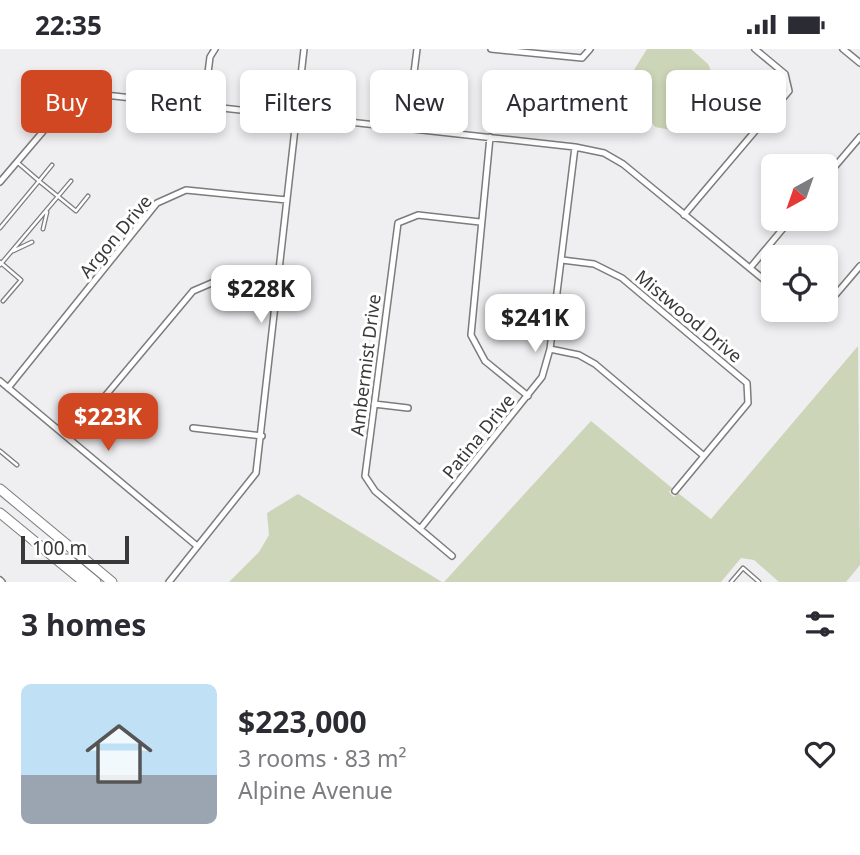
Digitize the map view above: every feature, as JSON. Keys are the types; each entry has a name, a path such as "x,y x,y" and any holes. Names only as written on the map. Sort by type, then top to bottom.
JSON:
{"main road":[{"path":"0,489 112,582"},
{"path":"0,513 84,582"},
{"path":"55,559 68,559 96,582"}],"street":[{"path":"208,70 210,57 215,49"},
{"path":"302,70 304,49"},
{"path":"414,70 416,49"},
{"path":"491,49 582,58 590,49"},
{"path":"684,215 789,91 785,74 755,49"},
{"path":"843,49 860,63"},
{"path":"0,182 69,101 87,93 126,97"},
{"path":"169,582 256,473 295,133"},
{"path":"453,133 575,147 604,153 623,164 761,277"},
{"path":"490,137 471,335 485,361 528,396"},
{"path":"838,163 860,137"},
{"name":"Patina Drive","path":"420,529 542,377 550,349 575,147"},
{"name":"Argon Drive","path":"8,388 157,203 186,190 287,200"},
{"name":"Ambermist Drive","path":"452,556 375,491 365,476 398,223 418,215 480,222"},
{"path":"750,268 781,231"},
{"name":"Mistwood Drive","path":"562,260 594,264 622,278 747,383 748,403 674,491"},
{"path":"838,292 860,266"},
{"path":"70,438 193,291 221,279 278,285"},
{"path":"550,349 579,355 595,364 704,456"},
{"path":"0,381 197,547"},
{"path":"374,404 408,408"},
{"path":"193,428 262,436"}],"lane":[{"path":"17,162 76,211 88,197"},
{"path":"0,228 52,165"},
{"path":"3,301 20,280 1,263 71,181"},
{"path":"43,229 48,208"},
{"path":"11,252 32,242"},
{"path":"0,451 17,465"},
{"path":"731,582 743,568 759,582"}],"green space":[{"path":"647,49 691,49 708,64 711,70 666,70 666,129 655,127 652,123 652,70 634,70"},
{"path":"858,346 860,565 846,582 779,582 754,560 741,558 721,582 444,582 591,421 672,488 669,492 674,497 678,493 711,519"},
{"path":"298,494 442,582 229,582 259,552 269,535 267,513"}]}
